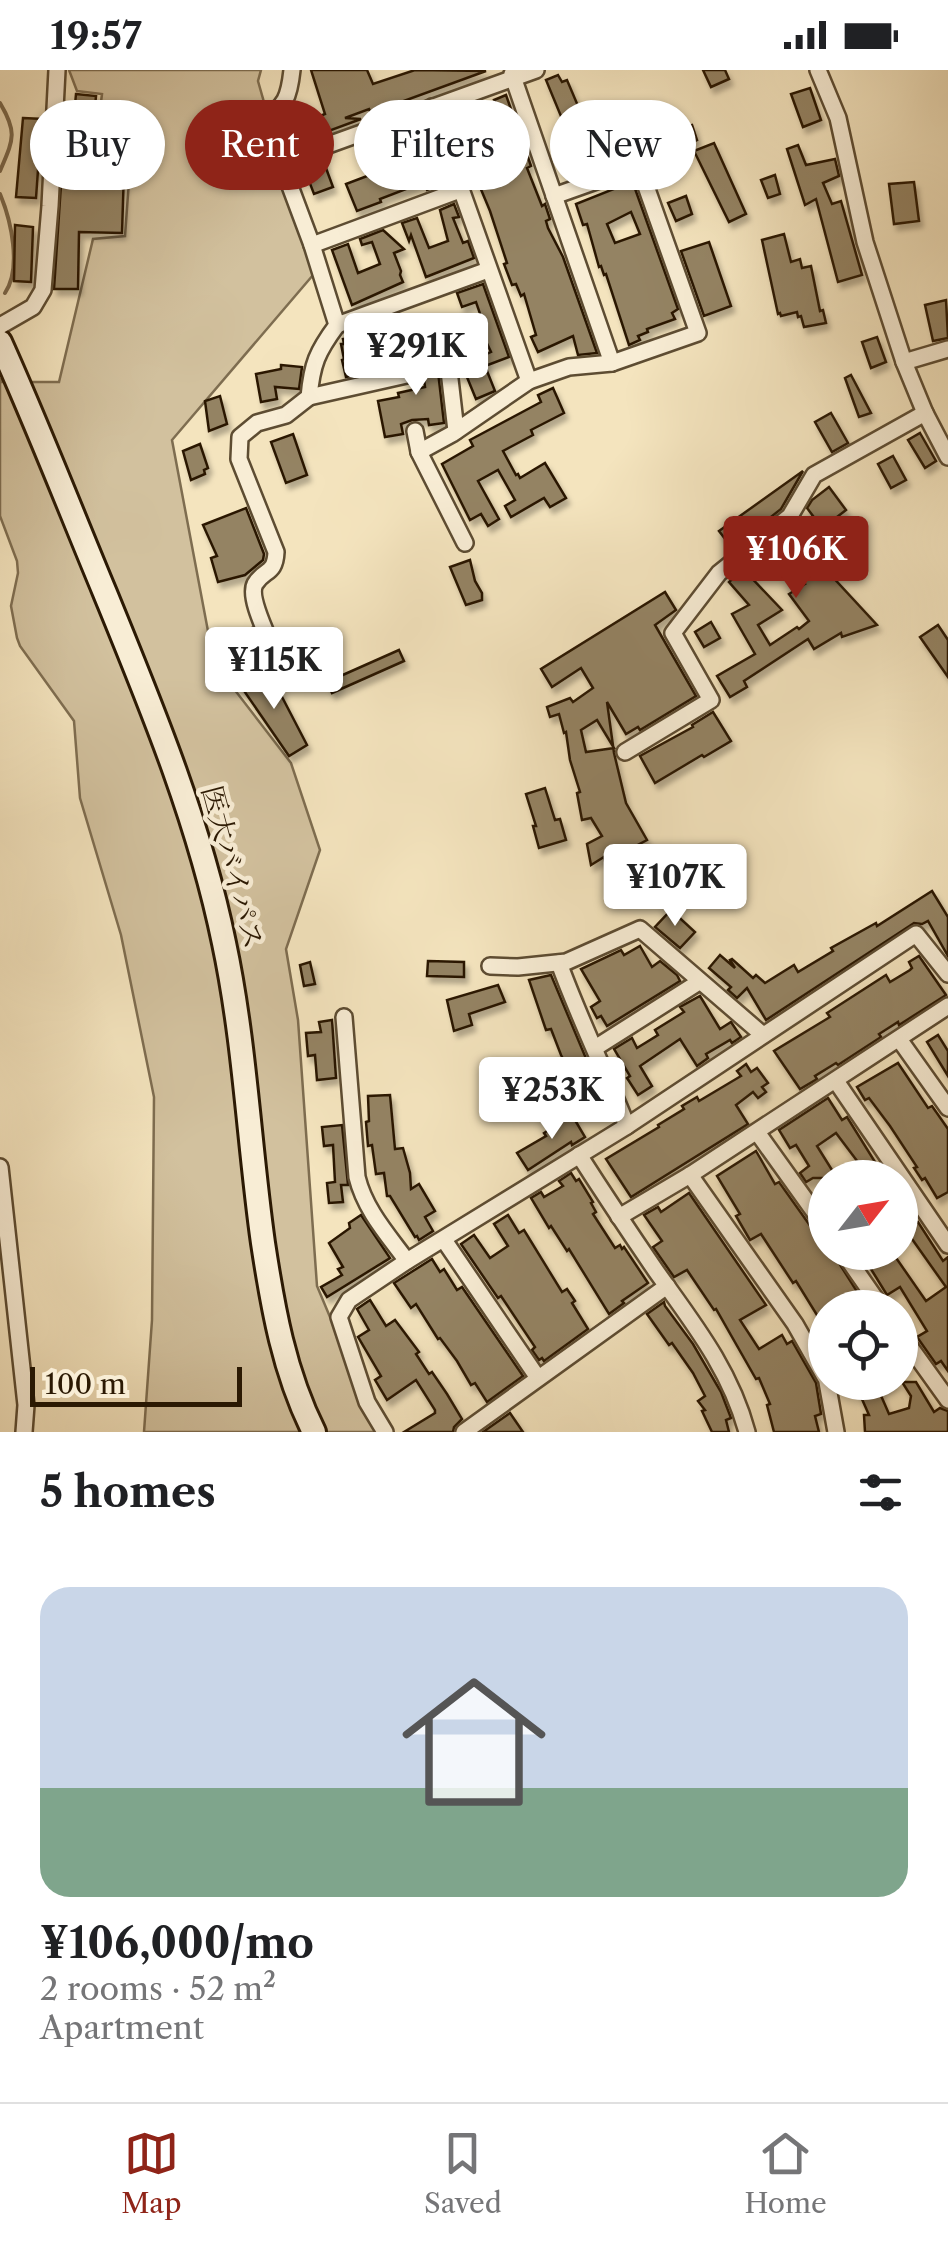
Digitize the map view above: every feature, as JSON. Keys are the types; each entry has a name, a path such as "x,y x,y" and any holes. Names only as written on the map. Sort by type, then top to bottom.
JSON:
{"main road":[{"name":"医大バイパス","path":"0,342 157,721 194,822 230,976 278,1330 292,1382 314,1432"}],"street":[{"path":"0,326 33,307 42,290 57,70"},
{"path":"286,100 292,70"},
{"path":"450,100 512,75 536,70"},
{"path":"818,70 838,118 864,242 904,362 948,457"},
{"path":"512,75 612,363"},
{"path":"419,452 529,381 569,367 612,363 698,333 642,175 630,169 554,196"},
{"path":"291,190 336,325"},
{"path":"312,245 460,190 529,381"},
{"path":"309,397 312,369 336,325 488,270"},
{"path":"904,362 948,349"},
{"path":"448,362 456,431"},
{"path":"272,647 253,598 253,588 270,572 276,552 239,459 240,437 257,424 286,415 309,397 411,374"},
{"path":"625,752 712,700 673,634 720,572 790,516 814,476 926,413"},
{"path":"416,431 419,452 466,543"},
{"path":"490,966 566,962 640,929 763,1035"},
{"path":"385,1432 367,1402 339,1317 349,1300 626,1126 916,934 948,974"},
{"path":"559,963 626,1126"},
{"path":"596,1048 699,982"},
{"path":"618,1217 757,1132 948,1006"},
{"path":"344,1017 361,1192 407,1262"},
{"path":"899,1038 948,1108"},
{"path":"836,1081 948,1245"},
{"path":"757,1132 808,1203"},
{"path":"579,1155 716,1357 747,1432"},
{"path":"0,1167 26,1405 24,1432"},
{"path":"690,1174 808,1347"},
{"path":"444,1240 538,1378"},
{"path":"0,1285 10,1298 15,1318"},
{"path":"464,1432 667,1286"},
{"path":"918,1358 948,1400"},
{"path":"830,1400 836,1432"}],"shaded area":[{"path":"69,70 261,70 258,81 263,100 185,100 185,190 291,190 319,268 172,440 214,663 291,763 320,850 286,949 298,1020 317,1286 330,1317 339,1317 382,1432 144,1432 152,1320 154,1097 121,935 80,798 74,721 17,638 11,606 17,561 0,516 0,378 2,382 59,382 93,239 125,236 128,190 165,190 165,100 101,100 102,94 77,91"}],"building":[{"path":"311,70 367,70 373,84 415,70 486,71 407,100 354,100 354,115 345,118 354,122 334,129 334,100 321,100"},
{"path":"703,70 725,70 729,79 711,87"},
{"path":"558,75 562,82 567,80 575,100 554,100 546,80"},
{"path":"810,88 821,120 803,127 791,94"},
{"path":"76,94 96,96 96,100 75,100"},
{"path":"23,118 30,118 30,190 37,190 36,198 16,197"},
{"path":"714,143 746,214 729,222 696,150"},
{"path":"798,145 806,165 835,159 839,176 823,183 832,204 841,201 862,275 838,282 816,199 805,205 787,149"},
{"path":"775,175 780,194 768,198 761,180"},
{"path":"530,176 542,206 545,204 550,219 546,221 548,228 563,257 597,353 578,355 573,336 538,352 531,337 536,335 524,294 521,296 516,284 512,285 481,190 530,190"},
{"path":"354,181 354,190 403,190 357,211 346,184"},
{"path":"914,182 919,221 894,224 889,184"},
{"path":"61,190 123,190 122,233 79,232 78,289 54,289"},
{"path":"611,190 636,190 678,309 672,313 675,319 647,329 638,336 640,340 629,345 587,224 583,225 576,204","holes":["631,212 640,234 615,243 607,224"]},
{"path":"686,196 692,214 676,221 668,203"},
{"path":"454,204 459,217 453,218 474,258 426,277 411,235 409,241 402,223 417,218 429,248 448,241 440,210"},
{"path":"15,225 33,227 31,282 14,281"},
{"path":"383,230 404,249 394,253 403,282 352,305 332,250 348,244 358,273 380,264 372,242 362,245 360,239"},
{"path":"784,234 791,262 800,259 802,268 811,266 826,323 804,327 797,312 778,314 762,240"},
{"path":"709,242 731,306 704,316 681,251"},
{"path":"483,284 509,357 485,366 495,391 476,399 462,365 491,352 482,333 486,331 476,302 462,307 457,293"},
{"path":"946,300 948,338 933,341 925,305"},
{"path":"407,316 414,345 382,355 383,363 366,365 367,372 346,377 343,339 363,336 362,331 390,326 389,320"},
{"path":"436,333 444,423 429,425 428,419 412,420 401,424 403,434 385,437 378,401 425,387 423,371 432,370 420,339"},
{"path":"877,337 886,362 871,368 862,342"},
{"path":"281,365 302,367 299,389 275,387 277,399 261,402 256,374 281,369"},
{"path":"851,375 871,413 859,417 845,378"},
{"path":"553,388 564,413 531,430 533,435 503,451 520,478 545,463 566,498 550,507 544,498 511,517 505,506 515,500 498,470 478,481 499,519 488,526 481,514 470,520 442,464 473,446 470,440 541,402 538,395"},
{"path":"220,396 227,424 209,431 205,401"},
{"path":"831,413 848,443 832,452 815,422"},
{"path":"920,433 936,461 925,468 908,440"},
{"path":"293,434 307,475 286,483 271,442"},
{"path":"200,444 208,468 205,474 191,480 183,451"},
{"path":"893,456 906,480 891,488 878,464"},
{"path":"803,471 781,509 732,548 719,531"},
{"path":"829,487 846,510 819,531 822,535 804,546 877,625 842,637 841,633 814,649 808,639 744,681 747,687 730,697 717,676 755,654 732,614 749,605 729,582 743,569 782,610 758,625 770,645 809,621 789,594 805,584 778,554 792,543 786,534 813,516 807,508"},
{"path":"246,508 263,560 245,575 218,582 211,558 217,556 203,525"},
{"path":"470,560 482,600 466,605 450,567"},
{"path":"665,592 676,610 655,625 696,696 640,730 638,727 626,734 607,702 613,747 597,720 581,730 586,752 613,748 626,803 647,840 619,855 622,866 607,869 604,857 591,865 587,844 602,836 591,818 582,820 577,793 580,792 566,732 559,714 550,717 547,707 570,698 573,702 593,688 581,668 552,687 541,669"},
{"path":"711,622 720,638 704,647 695,632"},
{"path":"938,625 948,640 948,677 920,637"},
{"path":"252,628 263,654 246,660 239,634"},
{"path":"399,650 404,661 332,693 327,682"},
{"path":"268,670 307,745 289,756 240,685"},
{"path":"713,712 731,741 655,783 640,756"},
{"path":"545,788 566,840 539,848 526,794"},
{"path":"932,891 948,917 948,956 928,921 914,923 766,1020 747,988 737,998 728,990 731,987 709,968 720,955 735,968 732,959 753,978 756,975 765,983 794,965 798,972 833,951 831,948 876,923 877,926"},
{"path":"671,910 695,932 680,948 655,927"},
{"path":"640,946 652,967 660,961 680,981 607,1026 591,1007 600,1001 581,969 621,950 624,955"},
{"path":"919,956 946,995 879,1034 881,1037 800,1089 774,1051 830,1017 827,1013 886,975 890,982 910,970 909,962"},
{"path":"428,961 464,962 464,977 427,976"},
{"path":"310,962 315,984 304,986 300,965"},
{"path":"551,975 590,1068 574,1078 551,1029 546,1030 529,980"},
{"path":"498,985 505,1002 469,1014 472,1025 454,1031 447,1000"},
{"path":"700,996 720,1029 731,1022 741,1037 706,1054 708,1058 697,1066 680,1039 640,1066 652,1086 638,1095 614,1049 632,1038 637,1048 658,1035 655,1030 684,1012 680,1007"},
{"path":"332,1020 336,1078 317,1080 315,1055 308,1056 306,1033 321,1032 319,1022"},
{"path":"938,1035 948,1051 948,1076 927,1042"},
{"path":"898,1063 928,1108 932,1106 948,1129 948,1192 937,1198 925,1178 922,1180 918,1174 918,1160 912,1160 857,1087"},
{"path":"746,1064 751,1072 757,1068 768,1083 762,1087 766,1092 758,1098 753,1092 736,1105 748,1124 631,1197 606,1159 659,1127 684,1109 682,1106 697,1097 699,1101 741,1076 737,1071"},
{"path":"390,1095 395,1149 403,1148 411,1189 419,1184 435,1211 425,1217 433,1231 419,1240 387,1196 384,1173 376,1174 372,1145 368,1146 368,1096"},
{"path":"828,1098 842,1120 847,1117 874,1160 856,1160 836,1133 817,1146 826,1160 808,1160 808,1164 796,1145 790,1148 779,1130"},
{"path":"572,1115 585,1137 528,1170 517,1153"},
{"path":"342,1125 348,1185 341,1185 343,1202 329,1203 327,1183 335,1182 333,1145 324,1146 322,1127"},
{"path":"756,1151 775,1184 779,1182 808,1223 808,1270 843,1270 856,1290 808,1290 808,1300 761,1234 750,1240 736,1216 740,1214 717,1176"},
{"path":"808,1167 808,1181 806,1182 800,1173"},
{"path":"571,1173 593,1202 593,1214 615,1248 624,1247 648,1283 609,1314 569,1249 549,1228 531,1198 541,1192 544,1197 563,1186 559,1181"},
{"path":"689,1193 766,1305 740,1320 759,1349 782,1335 787,1344 792,1341 808,1369 808,1400 819,1400 821,1414 815,1416 819,1432 774,1432 767,1405 770,1404 759,1378 756,1379 716,1309 687,1270 674,1277 653,1247 662,1241 644,1215 658,1207 661,1212"},
{"path":"361,1215 390,1258 327,1297 321,1287 342,1275 338,1269 343,1267 329,1243"},
{"path":"508,1215 519,1233 524,1230 562,1292 567,1289 588,1329 544,1361 539,1360 532,1350 535,1347 501,1296 498,1298 461,1244 474,1235 490,1258 508,1246 494,1224"},
{"path":"918,1222 943,1261 948,1257 948,1371 941,1361 936,1364 918,1338 927,1331 918,1316 918,1290 884,1290 872,1270 904,1270 926,1301 946,1287 918,1247"},
{"path":"432,1259 440,1272 444,1269 457,1290 462,1287 523,1376 487,1402 416,1304 411,1308 394,1283"},
{"path":"370,1300 386,1326 395,1320 419,1352 416,1354 429,1374 432,1372 447,1394 462,1419 453,1432 404,1432 435,1410 416,1380 387,1400 375,1380 381,1376 358,1337 369,1330 357,1309"},
{"path":"664,1302 721,1392 731,1418 726,1420 729,1432 712,1432 698,1401 705,1396 693,1373 647,1314"},
{"path":"918,1385 934,1412 940,1408 948,1411 948,1432 865,1432 864,1415 869,1415 862,1400 883,1400 889,1414 909,1408 910,1400 918,1400"},
{"path":"510,1413 523,1432 483,1432"}],"waterway":[{"path":"0,103 12,137 0,171"},
{"path":"0,194 11,230 14,258 5,293"}]}
